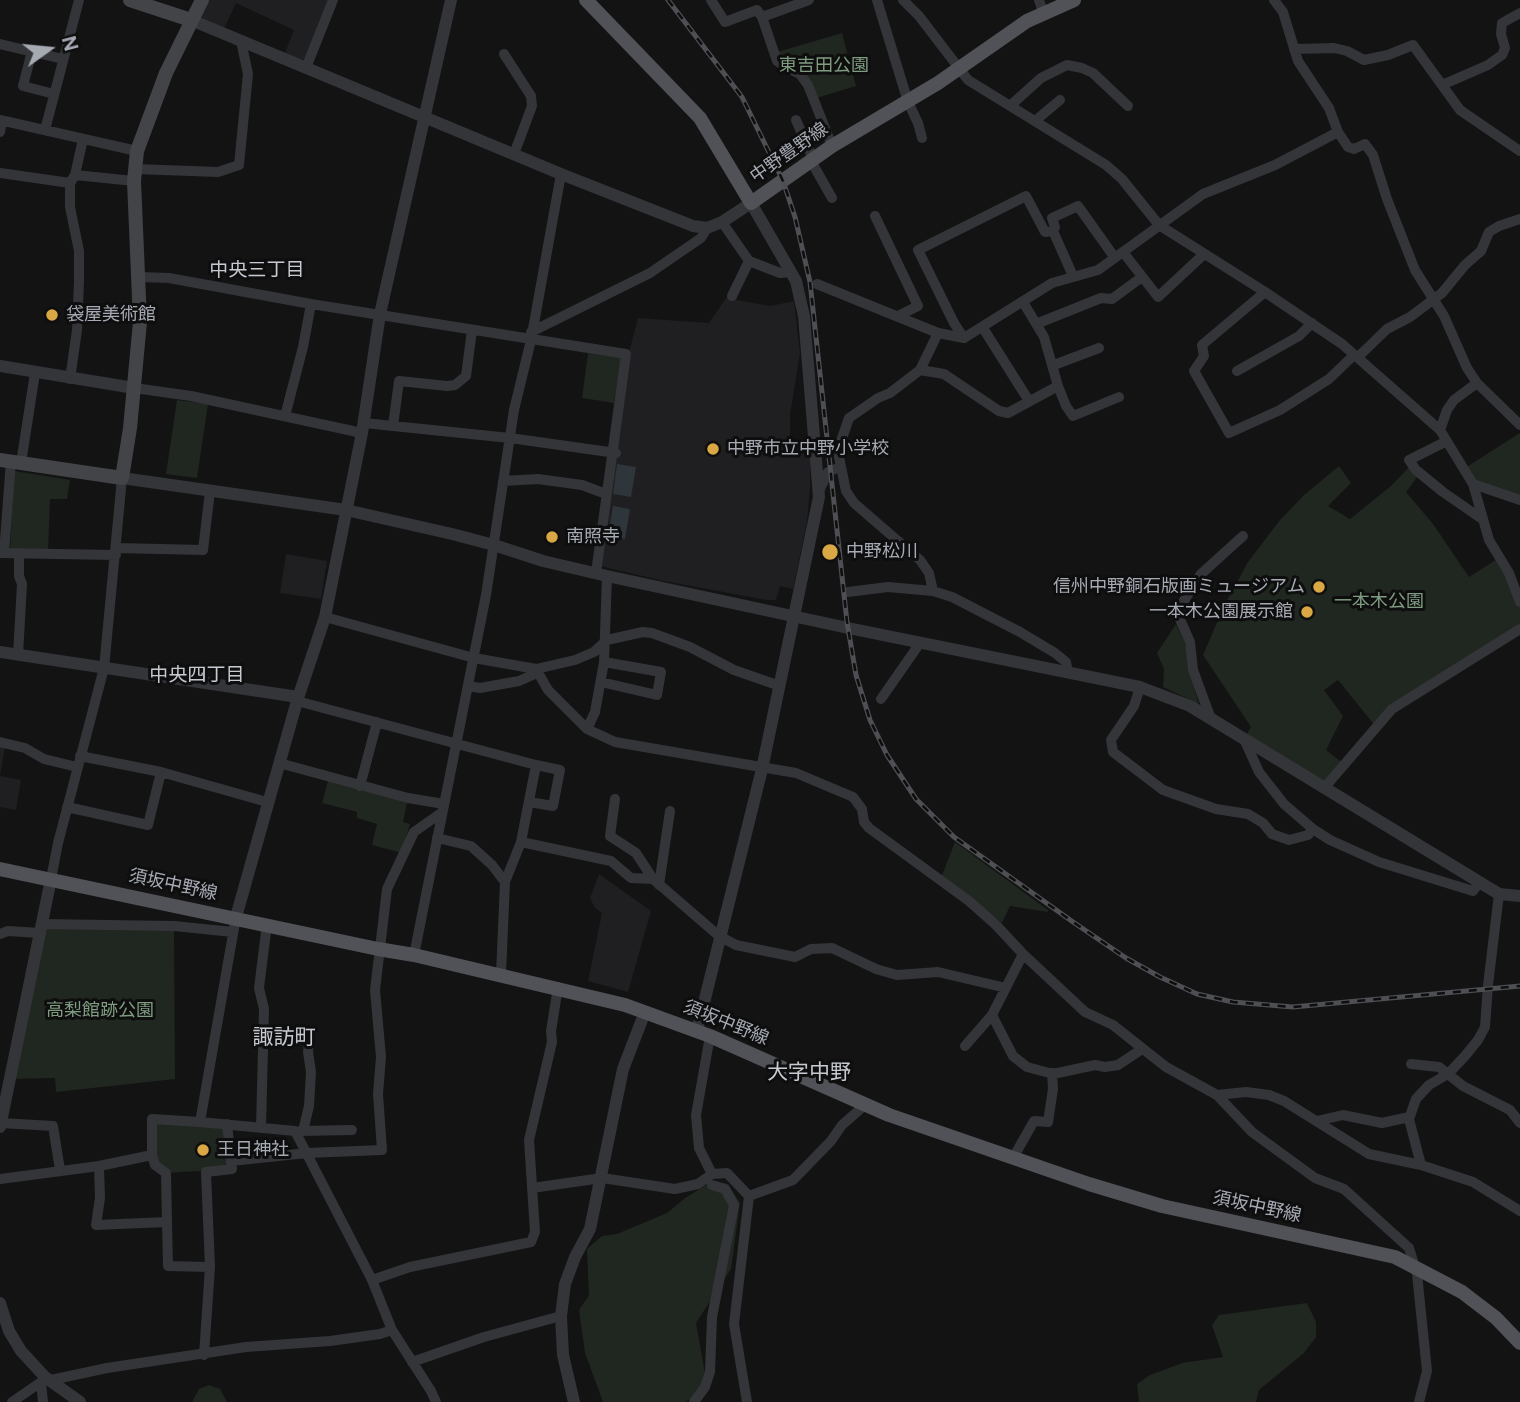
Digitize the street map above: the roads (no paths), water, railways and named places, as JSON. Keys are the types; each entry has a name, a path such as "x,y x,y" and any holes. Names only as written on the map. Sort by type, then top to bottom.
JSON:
{"main road":[{"path":"130,0 191,20"},
{"path":"11,461 122,478 140,321 136,150 166,73 202,0"},
{"name":"中野豊野線","path":"586,0 700,118 751,203 832,146 958,69 1027,21 1041,6 1074,0"},
{"name":"須坂中野線","path":"0,869 501,974 645,1012 704,1033 910,1123 1013,1158 1162,1206 1395,1257 1462,1292 1496,1318 1520,1343"}],"street":[{"path":"45,130 79,0"},
{"path":"306,68 333,0"},
{"path":"200,1122 236,917 267,802 325,617 363,428 380,314 451,0"},
{"path":"712,0 725,22 757,10 776,61 800,74 832,146"},
{"path":"761,17 809,0"},
{"path":"877,0 908,102 922,138"},
{"path":"903,0 919,16 968,80 1106,165 1122,179 1159,225 1312,323 1356,356 1440,430 1473,484 1489,540 1509,573 1520,601"},
{"path":"1274,0 1283,12 1298,61 1329,108 1338,132 1348,146 1354,149 1365,144 1373,155 1406,247 1432,300 1444,316 1467,368 1477,383 1520,425"},
{"path":"1441,85 1488,65 1503,55 1505,48 1501,34 1502,23 1520,13"},
{"path":"191,20 693,226 707,228 722,222 751,203 796,281 804,316 819,491"},
{"path":"0,173 73,179 218,172 239,165 248,74 241,41"},
{"path":"0,44 63,59"},
{"path":"1294,48 1334,48 1364,60 1388,55 1413,45 1460,110 1520,151"},
{"path":"32,51 23,86 54,94"},
{"path":"504,54 531,96 532,106 514,154"},
{"path":"1010,106 1041,78 1067,65 1093,73 1128,106"},
{"path":"1035,121 1060,100"},
{"path":"0,132 1,120 136,150"},
{"path":"796,120 812,160 832,198"},
{"path":"817,284 938,333 964,338 1052,284 1098,270 1203,194 1275,165 1338,132"},
{"path":"70,379 77,330 79,251 70,207 73,179 83,139"},
{"path":"414,955 474,659 514,410 531,336 561,174"},
{"path":"964,338 918,250 1026,196 1045,232 1053,231"},
{"path":"1073,276 1053,231 1055,227 1052,218 1078,206 1119,256 1142,277 1158,297 1203,255"},
{"path":"874,216 918,306 898,316"},
{"path":"1265,292 1202,345 1204,356 1194,371 1229,433 1280,410 1329,379 1387,329 1410,317 1442,293 1465,265 1481,251 1489,232 1520,219"},
{"path":"722,222 750,261 780,273 791,272"},
{"path":"531,336 650,273 701,238 707,228"},
{"path":"732,296 750,261"},
{"path":"139,277 169,278 311,304 472,330 531,336 626,354 606,494 602,575 607,640 595,712 587,729"},
{"path":"1036,324 1101,298 1112,299 1142,277"},
{"path":"1023,302 1044,337 1058,386 1073,416 1119,397"},
{"path":"285,416 311,304"},
{"path":"1237,370 1299,336 1312,323"},
{"path":"983,328 1029,401"},
{"path":"393,426 399,381 447,386 455,385 466,376 472,330"},
{"path":"933,592 929,573 920,560 854,503 846,491 840,467 840,444 849,418 890,393 920,370 938,333"},
{"path":"1054,365 1099,348"},
{"path":"0,366 191,396 285,416 363,428 393,426 510,438 613,453"},
{"path":"920,370 944,374 999,411 1008,413 1058,386"},
{"path":"36,373 11,461 2,553 203,550 210,491"},
{"path":"1440,430 1447,410 1454,400 1477,383"},
{"path":"1445,442 1409,460 1416,470 1443,492 1482,519"},
{"path":"694,1402 705,1387 710,1372 712,1317 734,1205 726,1189 712,1180 699,1148 696,1115 704,1033 719,936 762,769 819,491 828,472 840,467"},
{"path":"60,1170 53,1126 0,1125 67,807 104,668 122,478 346,510 494,545 543,561 602,575 1140,687 1181,702 1211,719 1499,894 1520,896"},
{"path":"503,481 538,478 583,485 606,494"},
{"path":"1473,484 1520,500"},
{"path":"1211,719 1193,670 1190,642 1179,617 1180,607 1201,574 1243,536"},
{"path":"18,655 22,584 19,576 19,554"},
{"path":"848,592 888,587 952,597 1020,632 1066,662 1068,673"},
{"path":"325,617 474,659 536,671 548,690 587,729 615,742 796,773 853,797 862,809 864,822 869,828 969,901 1085,1012 1113,1025 1166,1067 1217,1095 1252,1132 1315,1178 1344,1189 1409,1248 1415,1266 1427,1371 1419,1402"},
{"path":"1325,787 1392,709 1520,629"},
{"path":"468,686 480,688 519,681 536,671 584,657 607,640 643,632 690,647 734,670 780,686"},
{"path":"881,699 920,643"},
{"path":"0,652 298,699 456,745 560,771 554,806 529,802"},
{"path":"601,682 657,695 661,672 604,662"},
{"path":"1140,687 1134,706 1111,740 1113,752 1163,790 1216,809 1248,814 1263,823 1272,834 1289,840 1308,835 1313,829"},
{"path":"360,786 377,722"},
{"path":"1244,739 1259,772 1284,804 1313,829 1343,848 1473,891 1479,883"},
{"path":"0,742 25,748 44,759 77,767"},
{"path":"80,756 161,772 267,802"},
{"path":"279,763 442,809"},
{"path":"501,974 505,881 521,842 536,765"},
{"path":"67,807 148,825 161,772"},
{"path":"615,799 610,836 636,853 656,882 719,936 736,945 795,957 811,949 832,948 876,969 897,975 938,972 1006,988"},
{"path":"231,1161 307,1153 382,1150 378,1094 381,1058 375,1004 378,949 387,889 414,832 442,809"},
{"path":"656,882 670,811"},
{"path":"437,838 471,846 505,881"},
{"path":"521,842 611,861 631,878 656,882"},
{"path":"1420,1165 1409,1117 1416,1100 1429,1085 1447,1074 1478,1040 1485,1027 1499,894"},
{"path":"261,1128 264,1009 259,988 267,924"},
{"path":"0,934 41,928 174,926 233,932"},
{"path":"965,1045 992,1015 1023,954"},
{"path":"372,1279 410,1268 531,1242 534,1232 529,1140 552,1042 551,1031 558,988"},
{"path":"574,1402 563,1355 561,1317 565,1284 590,1229 623,1069 645,1012"},
{"path":"992,1015 1013,1056 1027,1067 1052,1073 1095,1065 1118,1065 1142,1049"},
{"path":"263,1031 310,1035 309,1106 299,1130 307,1153 372,1279 392,1330 436,1402"},
{"path":"1411,1064 1440,1067 1463,1086 1510,1110 1520,1123"},
{"path":"1013,1158 1027,1129 1034,1121 1048,1122 1053,1089 1052,1073"},
{"path":"1217,1095 1245,1092 1269,1095 1369,1154 1420,1165 1473,1182 1520,1211"},
{"path":"749,1196 793,1180 831,1141 842,1125 865,1105"},
{"path":"1317,1121 1343,1115 1382,1123 1409,1117"},
{"path":"210,1267 168,1266 166,1173 155,1165 152,1155 152,1119 261,1128 352,1130"},
{"path":"204,1355 210,1267 206,1172 232,1169 227,1124"},
{"path":"0,1179 99,1166 152,1155"},
{"path":"99,1166 100,1198 96,1226 167,1222"},
{"path":"531,1188 602,1178 676,1189 712,1180 727,1173 749,1196"},
{"path":"747,1402 734,1324 749,1196"},
{"path":"0,1303 9,1331 21,1352 46,1380 80,1402"},
{"path":"412,1362 484,1337 561,1317"},
{"path":"12,1402 46,1380 107,1368 246,1347 330,1341 392,1330"},
{"path":"43,1402 46,1380"}],"railway":[{"path":"668,0 742,97 783,181 795,217 810,282 847,622 856,675 870,720 887,755 916,799 954,837 1073,922 1126,958 1197,994 1233,1002 1293,1007 1520,986"}],"place":[{"name":"袋屋美術館","path":"52,315"},
{"name":"中野市立中野小学校","path":"713,449"},
{"name":"南照寺","path":"552,537"},
{"name":"中野松川","path":"830,552"},
{"name":"信州中野銅石版画ミュージアム","path":"1319,587"},
{"name":"一本木公園展示館","path":"1307,612"},
{"name":"王日神社","path":"203,1150"}],"district":[{"name":"中央三丁目","path":"257,270"},
{"name":"中央四丁目","path":"197,675"},
{"name":"諏訪町","path":"284,1038"},
{"name":"大字中野","path":"809,1073"}],"park label":[{"name":"東吉田公園","path":"824,66"},
{"name":"一本木公園","path":"1379,602"},
{"name":"高梨館跡公園","path":"100,1011"}]}
